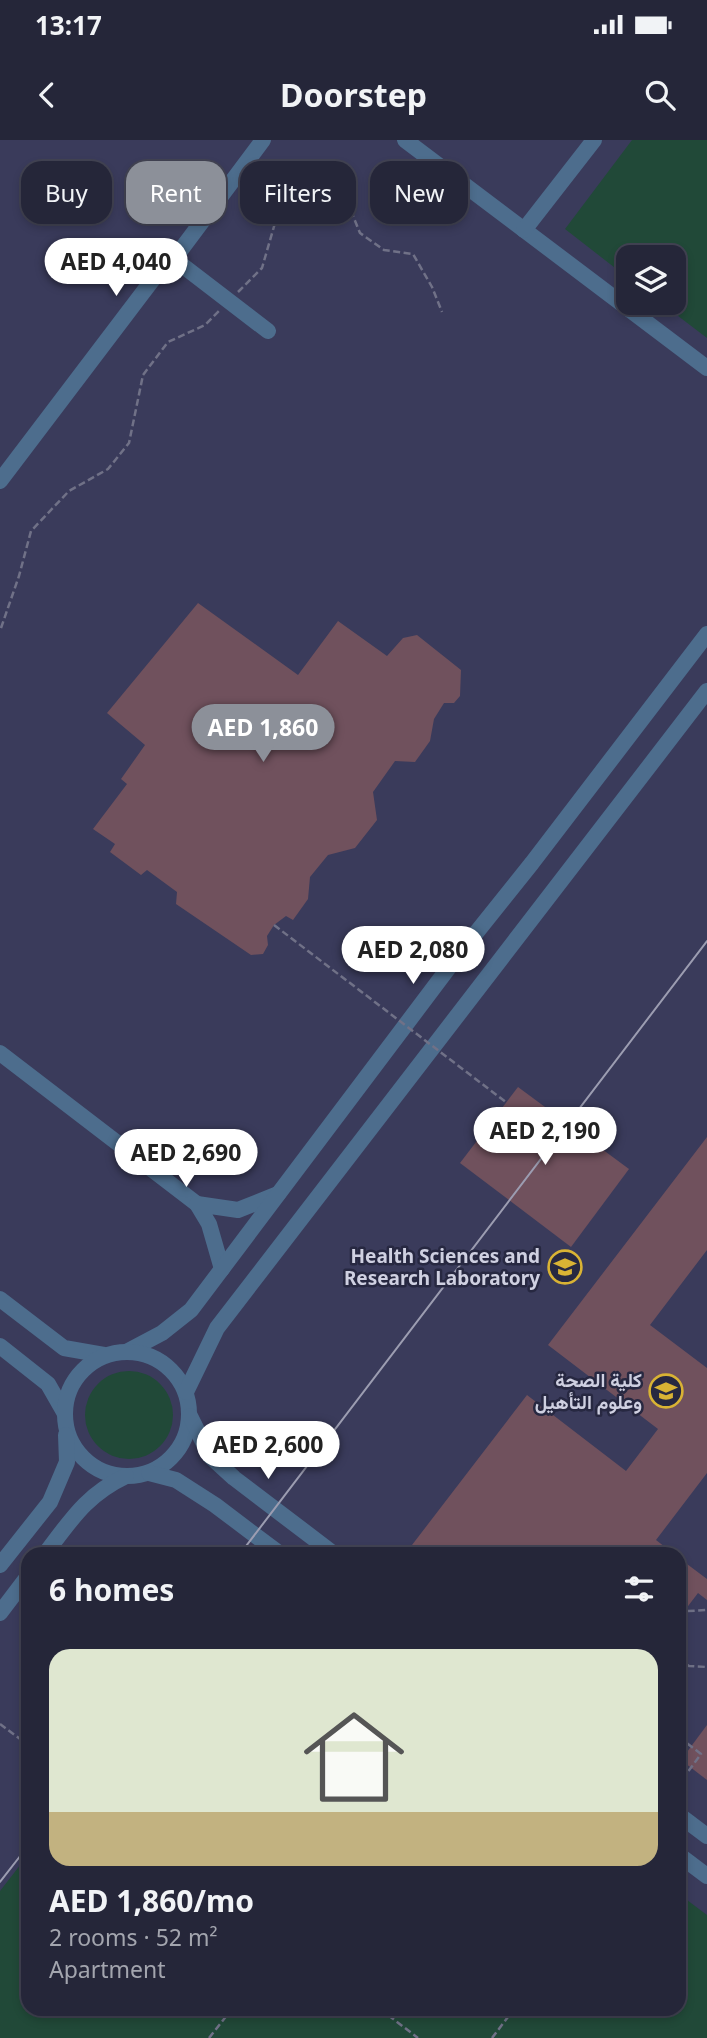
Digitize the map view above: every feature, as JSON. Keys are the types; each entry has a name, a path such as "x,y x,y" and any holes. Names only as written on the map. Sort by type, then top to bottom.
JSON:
{"street":[{"path":"0,481 160,270 174,259 263,140"},
{"path":"405,140 707,368"},
{"path":"524,230 594,140"},
{"path":"174,259 268,331"},
{"path":"0,1299 64,1348 104,1355 128,1351 162,1334 191,1310 456,958 707,634"},
{"path":"186,1392 217,1328 707,691"},
{"path":"0,1052 197,1204 209,1224 222,1269"},
{"path":"197,1204 238,1210 280,1193"},
{"path":"0,1346 48,1384 65,1419 73,1445 87,1462 105,1472 126,1476"},
{"path":"128,1351 147,1354 163,1363 177,1376 186,1392 190,1416 210,1456 234,1478 325,1547"},
{"path":"0,1565 50,1502 67,1462 67,1394 88,1364 104,1355"},
{"path":"50,1547 80,1509 103,1487 126,1476 149,1473 165,1464 178,1451 190,1416"},
{"path":"149,1473 176,1480 215,1505 271,1547"},
{"path":"0,1613 21,1585"},
{"path":"686,1820 707,1836"},
{"path":"686,1860 707,1876"}],"path":[{"path":"1,628 31,531 69,491 108,469 129,443 143,375 168,342 205,325 262,268 286,184 310,163 336,174 360,233 384,250 413,254 432,287 442,312"},
{"path":"274,925 507,1103"},
{"path":"686,1612 707,1610"},
{"path":"686,1664 707,1667"},
{"path":"0,1724 21,1740"},
{"path":"686,1742 701,1754 686,1774"},
{"path":"209,2038 226,2016"},
{"path":"389,2016 418,2038"},
{"path":"492,2038 509,2016"}],"shaded area":[{"path":"0,140 707,140 707,2038 0,2038"}],"green space":[{"path":"632,140 707,140 707,338 677,315 686,315 686,245 616,245 616,269 565,229"},
{"path":"129,1371 154,1378 166,1390 173,1415 166,1440 154,1452 129,1459 104,1452 92,1440 85,1415 92,1390 104,1378"},
{"path":"21,1864 21,2016 686,2016 686,1899 707,1915 707,2038 0,2038 0,1891"}],"building":[{"path":"198,603 298,675 338,621 387,656 403,638 417,635 461,670 460,696 454,703 444,703 434,719 430,741 415,762 395,761 373,792 377,820 355,848 328,855 310,877 308,899 293,920 286,916 274,925 267,936 268,945 263,954 251,955 176,904 177,892 147,870 141,875 110,852 115,844 93,829 127,784 121,779 145,745 107,713"},
{"path":"518,1087 629,1169 571,1247 460,1163"},
{"path":"707,1137 707,1250 650,1325 707,1368 707,1473 656,1540 665,1547 415,1547 412,1545 527,1395 626,1471 658,1429 548,1345"},
{"path":"686,1563 707,1579 707,1600 698,1593 686,1609"},
{"path":"707,1725 707,1780 686,1764 686,1753"}],"tram line":[{"path":"245,1547 707,941"},
{"path":"0,1882 21,1855"}],"place":[{"name":"Health Sciences and Research Laboratory","path":"565,1267"},
{"name":"كلية الصحة وعلوم التأهيل","path":"666,1391"}]}
